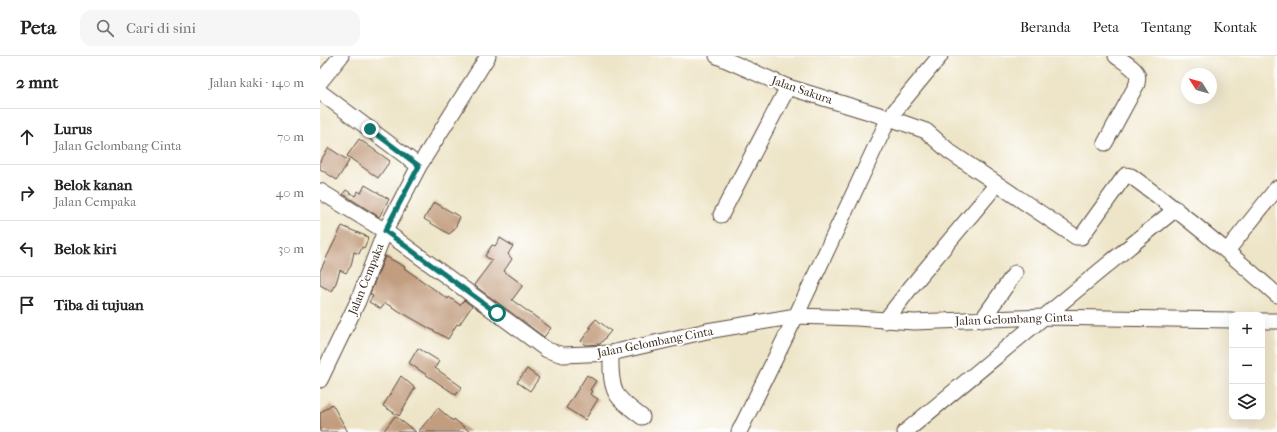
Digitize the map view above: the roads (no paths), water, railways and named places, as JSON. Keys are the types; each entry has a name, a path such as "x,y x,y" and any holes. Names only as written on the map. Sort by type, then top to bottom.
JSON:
{"street":[{"path":"320,82 341,56"},
{"name":"Jalan Cempaka","path":"322,371 358,301 385,231 419,166 488,56"},
{"name":"Jalan Sakura","path":"717,56 788,87 926,131 950,152 1078,237 1081,236 1126,176 1131,176 1176,209"},
{"path":"739,432 796,316 889,118 940,56"},
{"path":"1105,142 1137,84 1138,79 1134,70 1116,56"},
{"path":"721,215 788,87"},
{"path":"320,92 419,166"},
{"path":"885,321 911,287 997,184"},
{"path":"1227,250 1277,188"},
{"name":"Jalan Gelombang Cinta","path":"320,191 385,231 547,350 563,356 611,353 706,331 796,316 914,322 1045,317 1229,320"},
{"path":"905,432 1095,274 1176,209 1227,250 1277,295"},
{"path":"982,320 1016,273"},
{"path":"1265,321 1277,321"},
{"path":"611,353 615,391 620,398 642,417"}]}
